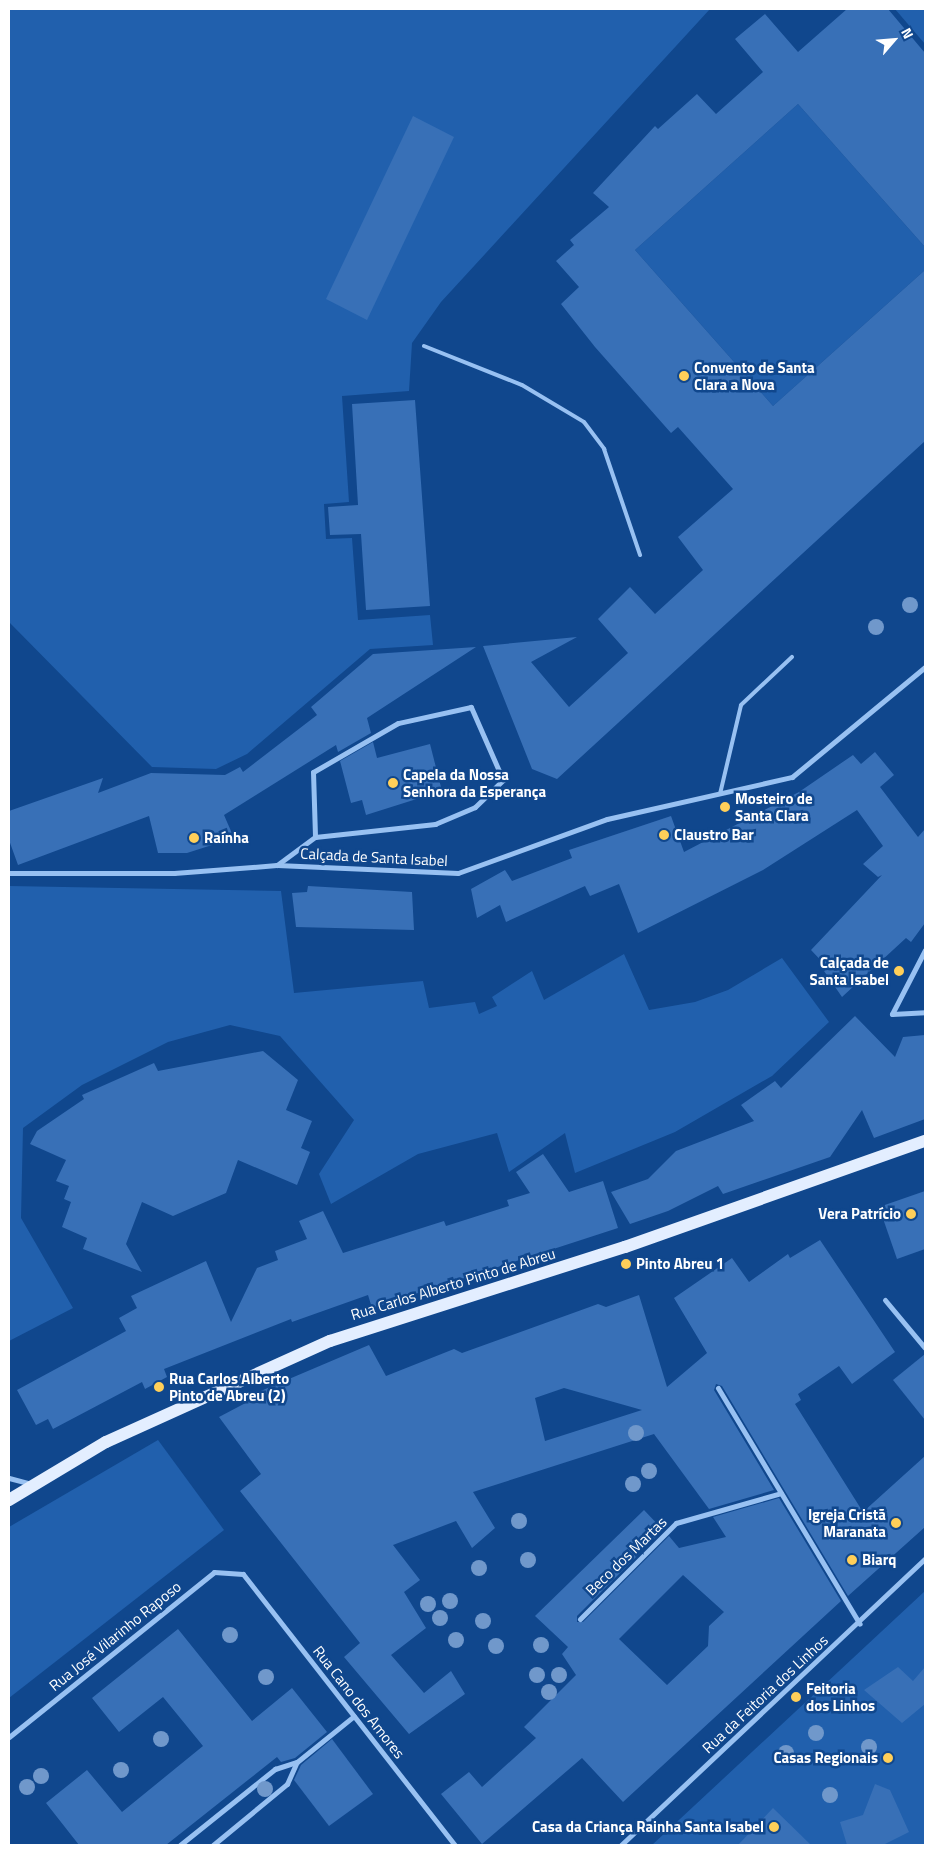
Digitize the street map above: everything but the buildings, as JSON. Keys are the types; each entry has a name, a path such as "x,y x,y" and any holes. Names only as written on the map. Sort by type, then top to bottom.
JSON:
{"main road":[{"name":"Rua Carlos Alberto Pinto de Abreu","path":"9,1500 31,1484 164,1413 330,1341 625,1247 925,1141"}],"street":[{"name":"Calçada de Santa Isabel","path":"9,873 174,873 277,865 458,873 607,819 792,777 925,667"},
{"path":"277,865 315,837 435,824 476,807 503,780 471,707 398,723 313,772 315,837"},
{"path":"925,950 892,1014 925,1012"},
{"path":"885,1300 925,1348"},
{"path":"718,1388 860,1624"},
{"path":"9,1478 31,1484"},
{"name":"Beco dos Martas","path":"580,1619 676,1523 781,1493"},
{"name":"Rua da Feitoria dos Linhos","path":"621,1845 860,1624 925,1559"},
{"name":"Rua José Vilarinho Raposo","path":"9,1737 214,1572 243,1574"},
{"name":"Rua Cano dos Amores","path":"243,1574 455,1845"},
{"path":"180,1845 274,1769 297,1762 354,1716"},
{"path":"213,1845 286,1784 297,1762"}],"lane":[{"path":"424,346 522,385 584,422 604,450 640,555"},
{"path":"720,794 741,705 792,657"}],"shaded area":[{"path":"9,9 710,9 441,302 412,343 409,391 342,396 349,502 324,504 326,539 352,538 358,620 430,615 433,645 370,649 247,754 216,769 152,767 9,622"},
{"path":"895,9 925,9 925,44"},
{"path":"798,104 925,247 925,270 773,406 635,250"},
{"path":"9,886 281,891 294,993 423,981 429,1008 475,1002 479,1014 497,1006 492,997 532,971 544,1000 624,954 649,1010 695,1002 728,990 782,958 829,1022 772,1076 675,1132 575,1173 565,1133 509,1172 497,1133 418,1154 331,1204 319,1174 354,1120 280,1036 230,1025 168,1042 82,1085 23,1128 21,1218 73,1308 9,1341"},
{"path":"158,1440 224,1530 9,1698 9,1527"},
{"path":"925,1591 925,1845 652,1845 680,1819"}],"place":[{"name":"Convento de Santa Clara a Nova","path":"684,376"},
{"name":"Capela da Nossa Senhora da Esperança","path":"393,783"},
{"name":"Mosteiro de Santa Clara","path":"725,807"},
{"name":"Claustro Bar","path":"664,835"},
{"name":"Raínha","path":"194,838"},
{"name":"Calçada de Santa Isabel","path":"899,971"},
{"name":"Vera Patrício","path":"911,1214"},
{"name":"Pinto Abreu 1","path":"626,1264"},
{"name":"Rua Carlos Alberto Pinto de Abreu (2)","path":"159,1387"},
{"name":"Igreja Cristã Maranata","path":"896,1523"},
{"name":"Biarq","path":"852,1560"},
{"name":"Feitoria dos Linhos","path":"796,1697"},
{"name":"Casas Regionais","path":"888,1758"},
{"name":"Casa da Criança Rainha Santa Isabel","path":"774,1827"}]}
